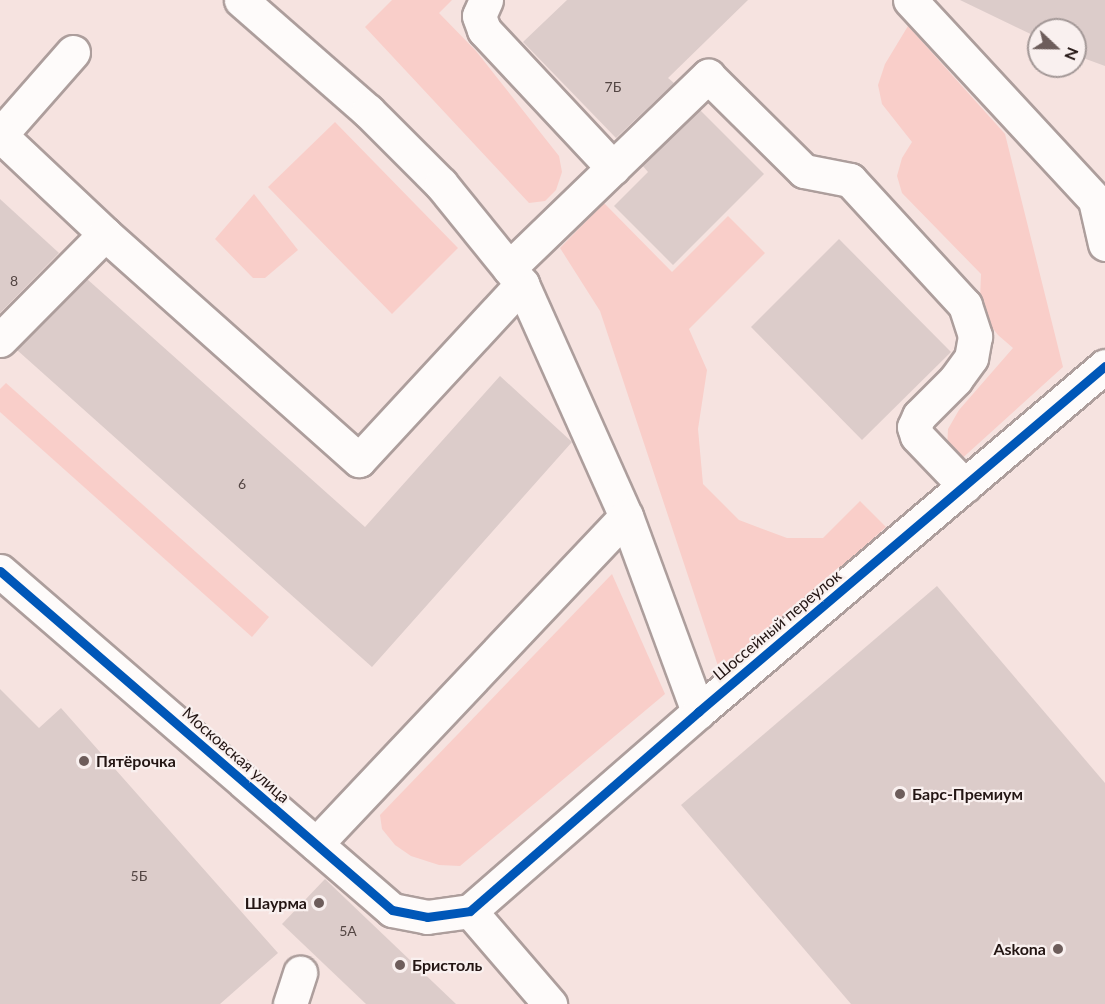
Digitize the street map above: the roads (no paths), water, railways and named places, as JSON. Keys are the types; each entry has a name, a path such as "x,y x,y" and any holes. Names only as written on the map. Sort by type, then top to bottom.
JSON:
{"street":[{"path":"241,0 384,127 441,184 516,276 626,516 698,712"},
{"path":"486,0 479,16 484,30 613,168"},
{"path":"910,0 1100,197 1105,244"},
{"path":"73,52 0,135 105,234 359,460 516,276 613,168 708,76 804,171 850,180 965,305 975,336 970,358 956,379 919,416 914,427 917,436 965,486"},
{"path":"0,340 105,234"},
{"name":"Шоссейный переулок","path":"470,911 698,712 1105,366"},
{"path":"316,844 626,516"},
{"name":"Московская улица","path":"0,571 392,910 427,917 470,911"},
{"path":"470,911 550,1004"},
{"path":"290,1004 300,972"}],"place":[{"name":"Пятёрочка","path":"84,761"},
{"name":"Барс-Премиум","path":"900,794"},
{"name":"Шаурма","path":"319,903"},
{"name":"Askona","path":"1058,949"},
{"name":"Бристоль","path":"400,965"}]}
